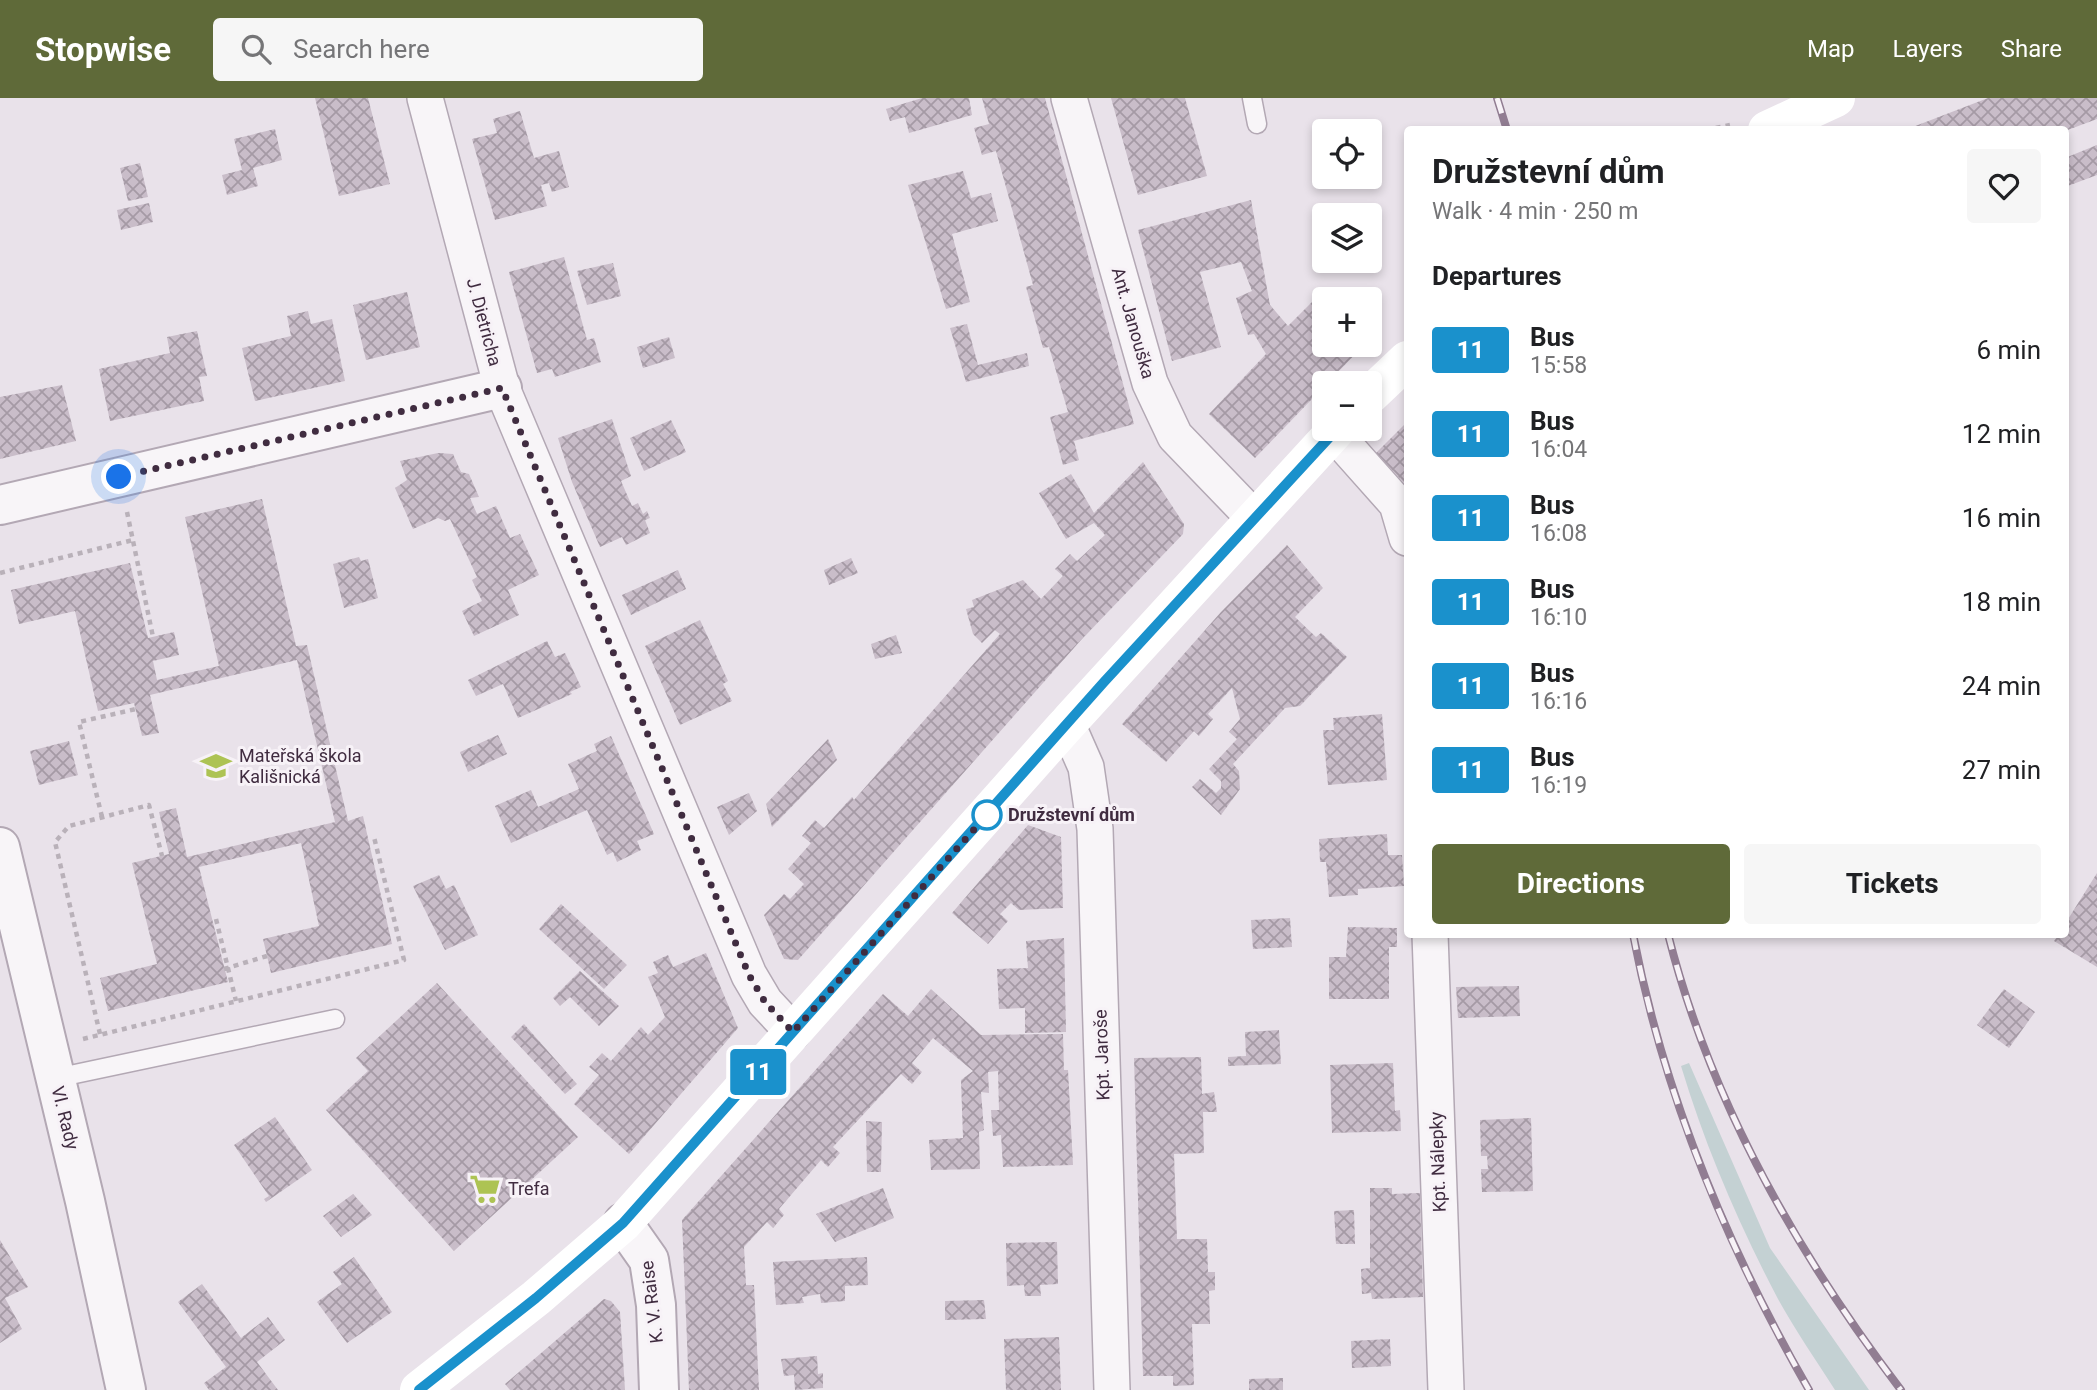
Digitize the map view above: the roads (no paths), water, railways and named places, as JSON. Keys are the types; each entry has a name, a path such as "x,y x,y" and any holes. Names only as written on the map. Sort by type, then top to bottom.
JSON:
{"main road":[{"path":"1776,126 1836,98"},
{"path":"1382,384 1404,363"},
{"path":"419,1390 536,1298 623,1223 1067,724 1325,441"}],"street":[{"name":"J. Dietricha","path":"425,98 502,388 749,975 765,1002 793,1032"},
{"name":"Ant. Janouška","path":"1069,98 1150,383 1175,436 1253,517"},
{"path":"0,505 502,388"},
{"path":"1344,441 1397,504 1404,528"},
{"name":"Kpt. Jaroše","path":"1067,724 1086,767 1095,829 1112,1390"},
{"name":"Vl. Rady","path":"0,848 126,1390"},
{"name":"Kpt. Nálepky","path":"1430,938 1446,1390"},
{"name":"K. V. Raise","path":"623,1223 649,1260 656,1305 659,1390"}],"lane":[{"path":"1252,98 1257,124"},
{"path":"52,1063 335,1019"}],"railway":[{"path":"1497,98 1506,126"},
{"path":"1634,938 1662,1054 1702,1170 1751,1281 1809,1390"},
{"path":"1669,938 1708,1057 1762,1174 1827,1285 1901,1390"}],"place":[{"name":"Mateřská škola Kališnická","path":"216,766"},
{"name":"Družstevní dům","path":"987,815"},
{"name":"Trefa","path":"485,1189"}]}
